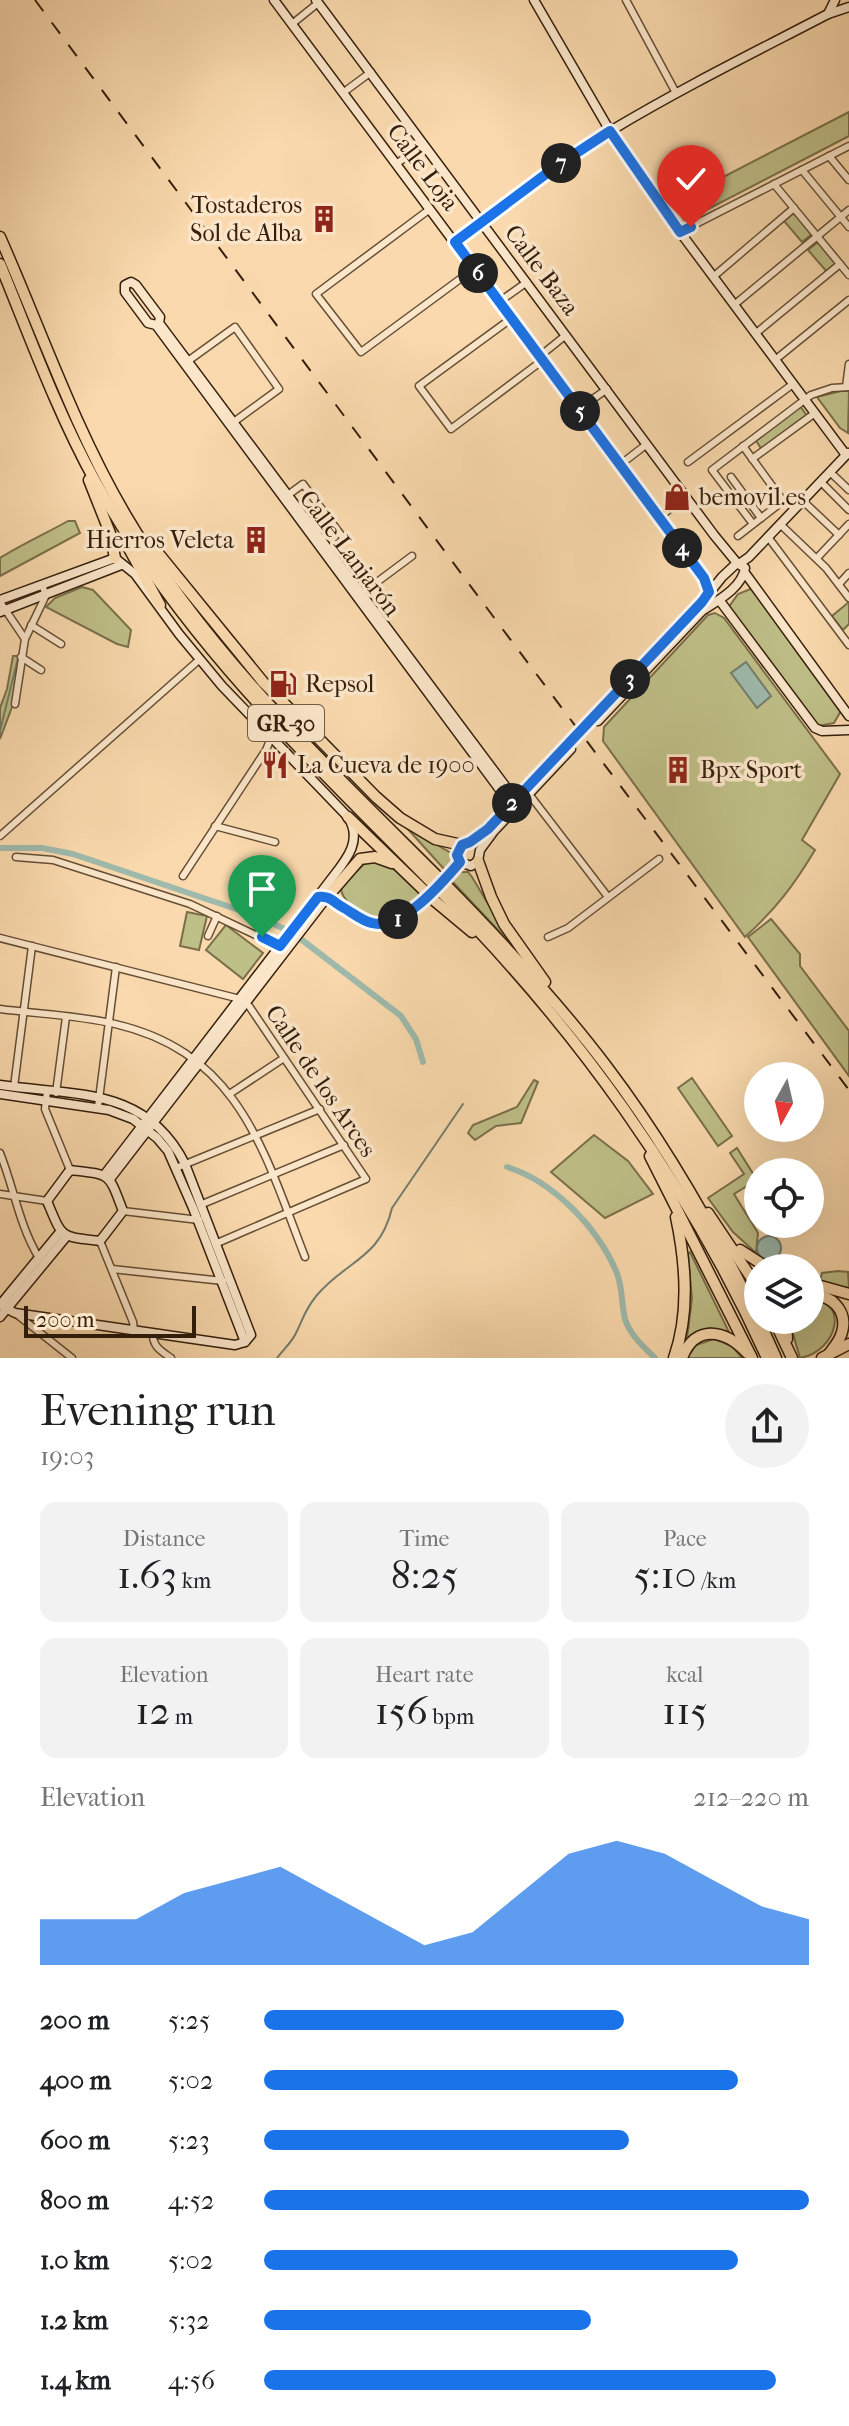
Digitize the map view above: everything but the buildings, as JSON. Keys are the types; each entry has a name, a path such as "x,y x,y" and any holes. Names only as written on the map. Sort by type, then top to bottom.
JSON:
{"highway":[{"name":"GR-30","path":"0,237 66,395 120,505 168,581 235,667 528,985 640,1132 721,1264 767,1358"},
{"name":"GR-30","path":"0,264 87,466 162,587 208,649 302,752 519,962 564,1014 640,1113 683,1180 744,1293"},
{"path":"87,466 90,484 118,562"},
{"path":"103,495 106,507 160,605"},
{"path":"120,505 263,682 360,781 400,818 417,829 435,839 466,843"},
{"path":"348,817 528,985"},
{"path":"479,856 491,897 504,924 559,1002 564,1014"},
{"path":"328,897 334,883 360,859 375,857 397,866"},
{"path":"640,1132 642,1143 751,1358"},
{"path":"683,1180 692,1188 744,1266"},
{"path":"673,1204 684,1263 685,1288 684,1316 674,1358"},
{"path":"724,1235 745,1254"},
{"path":"824,1287 849,1294"},
{"path":"824,1298 833,1301 842,1317 842,1333 825,1356"},
{"path":"682,1358 692,1341 711,1334 730,1338 751,1358"},
{"name":"GR-30","path":"765,1334 776,1358"},
{"path":"781,1334 791,1356"},
{"path":"788,1334 791,1356"},
{"path":"825,1356 849,1344"}],"street":[{"name":"Calle Loja","path":"274,0 621,464 704,578 709,591 815,728 829,730"},
{"path":"534,0 610,131 713,277 848,455 749,557 719,601 702,611 596,719"},
{"path":"626,0 676,93"},
{"path":"828,14 835,0"},
{"path":"828,14 842,0"},
{"path":"292,24 317,2"},
{"name":"Calle Baza","path":"317,2 685,496 742,567 846,712"},
{"path":"455,242 558,165 610,131 828,14 849,7"},
{"path":"344,92 371,72"},
{"path":"396,164 423,145"},
{"path":"680,232 849,146"},
{"path":"829,156 849,180"},
{"path":"802,170 849,227"},
{"path":"774,184 849,275"},
{"path":"713,277 794,208"},
{"path":"430,209 316,294 361,352 475,268"},
{"path":"734,305 849,210"},
{"path":"755,334 840,264"},
{"name":"Calle Lanjarón","path":"158,324 160,317 136,285 131,282 125,285 125,292 148,323 158,324 188,361 232,424 506,787 518,797"},
{"path":"499,302 527,282"},
{"path":"775,360 849,300"},
{"path":"841,307 849,311"},
{"path":"512,318 419,386 451,429 542,358 566,335"},
{"name":"Calle Lanjarón","path":"158,324 509,805"},
{"path":"188,361 235,327 279,389 232,424"},
{"path":"753,524 712,470 816,392 848,387 849,364"},
{"path":"688,462 793,384"},
{"path":"579,409 607,389"},
{"path":"752,459 815,413"},
{"path":"621,464 647,444"},
{"path":"738,536 783,501 743,446"},
{"path":"830,472 849,490"},
{"path":"731,477 761,518"},
{"path":"821,482 849,510"},
{"name":"Calle Lanjarón","path":"288,495 303,484 344,539 330,551"},
{"path":"659,518 685,496"},
{"path":"803,501 839,535"},
{"path":"780,524 817,558 849,598"},
{"path":"817,558 849,524"},
{"path":"768,537 849,645"},
{"path":"361,594 412,556"},
{"path":"1,606 42,585 118,562"},
{"path":"1,606 65,588 118,562"},
{"path":"108,1176 284,948 328,897 354,841 354,826 348,817 200,659 135,574 118,562"},
{"path":"457,866 467,866 479,856 529,794 709,591 742,567"},
{"path":"839,584 849,573"},
{"path":"61,578 65,588"},
{"path":"15,704 25,639 46,595 42,585"},
{"path":"1,606 25,639"},
{"path":"31,625 61,644"},
{"path":"842,636 849,629"},
{"path":"21,657 41,670"},
{"path":"0,836 200,659"},
{"path":"829,730 846,712"},
{"path":"829,730 849,730"},
{"path":"183,876 271,738"},
{"path":"328,897 371,923 384,924 403,917 457,866 457,855 466,843 488,829 569,748"},
{"path":"529,794 608,897"},
{"path":"215,826 275,842"},
{"path":"466,843 479,856"},
{"path":"16,857 53,860 217,916 284,948"},
{"path":"548,937 568,928 659,859"},
{"path":"208,936 217,916"},
{"name":"Calle de los Arces","path":"0,938 243,1001 366,1179 288,1213"},
{"path":"14,1087 32,946"},
{"path":"98,1103 116,967"},
{"path":"0,1009 109,1023 161,1039 197,1061 231,1093 255,1136 305,1257"},
{"path":"66,1017 45,1109 70,1170"},
{"path":"231,1093 284,1058"},
{"path":"0,1085 129,1107 177,1148 198,1206 208,1219 225,1281 248,1338 235,1345 39,1317 4,1307"},
{"path":"0,1094 50,1095"},
{"path":"181,1166 320,1109"},
{"path":"198,1206 344,1145"},
{"path":"0,1153 15,1204 42,1261"},
{"path":"70,1170 108,1176"},
{"path":"47,1201 70,1170"},
{"path":"108,1176 123,1211"},
{"path":"0,1194 47,1201"},
{"path":"47,1201 63,1235"},
{"path":"198,1206 198,1220 213,1244"},
{"path":"123,1211 208,1219"},
{"path":"100,1241 123,1211"},
{"path":"213,1244 288,1213"},
{"path":"0,1317 4,1307 63,1235"},
{"path":"63,1235 100,1241"},
{"path":"100,1241 134,1330"},
{"path":"112,1269 225,1281"},
{"path":"4,1307 72,1358"},
{"path":"33,1328 39,1317"},
{"path":"153,1333 156,1347 171,1358"}],"green space":[{"path":"849,112 849,136 685,221 673,203"},
{"path":"794,213 812,234 802,242 784,221"},
{"path":"818,242 836,263 827,272 808,250"},
{"path":"849,391 848,433 840,428 817,397"},
{"path":"800,406 808,417 762,450 755,439"},
{"path":"68,521 75,521 80,533 0,576 0,558"},
{"path":"82,587 93,590 131,630 128,647 46,607 55,598"},
{"path":"753,588 842,709 834,723 818,726 728,608 738,594"},
{"path":"849,602 849,624 843,630 832,616"},
{"path":"715,613 724,618 840,774 802,840 815,850 784,896 745,937 603,741 604,727 708,615"},
{"path":"13,656 19,656 12,707 0,739 0,708"},
{"path":"406,827 451,853 452,864 445,870"},
{"path":"367,861 390,867 420,894 391,919 376,919 360,912 342,894 341,887"},
{"path":"459,872 468,872 472,877 514,947 450,879"},
{"path":"187,912 207,916 199,950 180,946"},
{"path":"771,919 800,954 800,966 849,1031 849,1076 748,937"},
{"path":"226,925 263,953 243,979 206,950"},
{"path":"692,1078 732,1136 718,1146 678,1088"},
{"path":"534,1080 538,1082 521,1123 496,1126 475,1140 468,1133 473,1125 517,1107"},
{"path":"594,1135 628,1161 653,1194 605,1218 551,1172"},
{"path":"737,1148 744,1159 744,1174 730,1153"},
{"path":"744,1174 744,1188 734,1194 744,1210 744,1238 758,1238 756,1253 733,1232 708,1198"},
{"path":"690,1252 729,1332 709,1328 687,1338 692,1299"},
{"path":"848,1272 849,1288 824,1282 824,1273"},
{"path":"824,1304 834,1316 831,1336 824,1346 800,1358 793,1334 824,1334"},
{"path":"714,1339 732,1346 742,1358 687,1358 696,1345"}],"shaded area":[{"path":"746,662 771,696 757,708 731,673"},
{"path":"764,1238 774,1238 780,1244 778,1254 758,1252 758,1244"}],"waterway":[{"path":"0,731 18,658"},
{"path":"0,848 42,848 73,854 242,911 285,929"},
{"path":"302,940 401,1016 416,1039 423,1062"},
{"path":"277,1358 294,1336 317,1295 371,1249 387,1225 392,1208 463,1104"},
{"path":"507,1167 557,1194 585,1222 616,1271 627,1325 655,1358"}],"railway":[{"path":"35,0 849,1090"}],"place":[{"name":"Tostaderos Sol de Alba","path":"324,219"},
{"name":"bemovil.es","path":"677,497"},
{"name":"Hierros Veleta","path":"256,540"},
{"name":"Repsol","path":"283,684"},
{"name":"La Cueva de 1900","path":"275,765"},
{"name":"Bpx Sport","path":"678,770"}],"route":[{"path":"262,937 280,946 318,897 323,896 328,896 371,923 394,922 411,911 460,862 457,855 459,848 488,829 709,592 704,578 455,242 558,165 610,131 680,232 691,227"}]}
